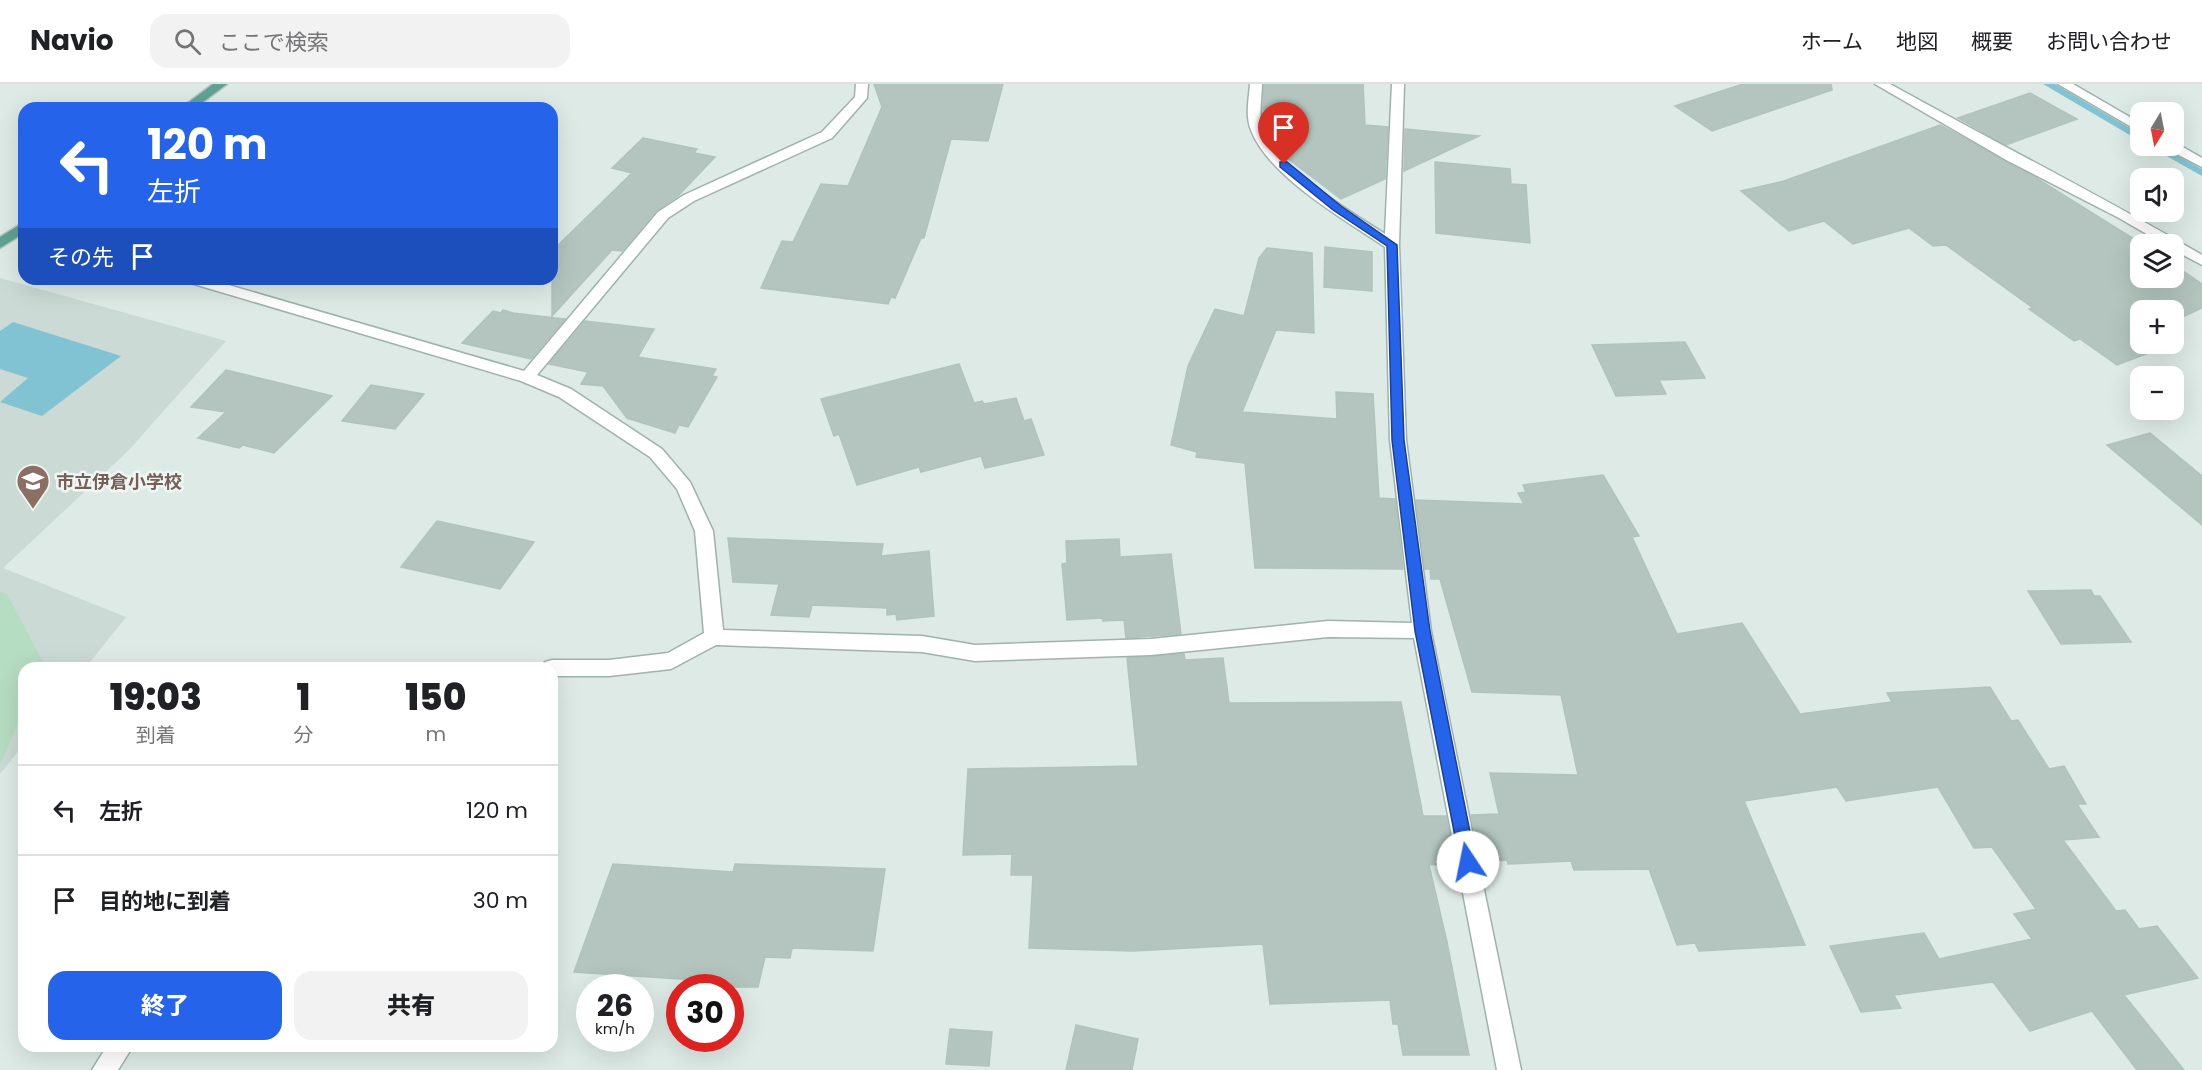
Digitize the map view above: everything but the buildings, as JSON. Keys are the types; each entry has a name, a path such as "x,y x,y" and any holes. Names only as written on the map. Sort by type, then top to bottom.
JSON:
{"main road":[{"path":"196,102 220,84"},
{"path":"0,244 18,233"}],"street":[{"path":"527,377 663,214 689,198 827,135 861,98 862,84"},
{"path":"1256,84 1256,128 1268,151 1337,208 1392,245"},
{"path":"1398,84 1392,245 1398,440 1422,631 1509,1070"},
{"path":"1881,84 2013,158 2124,215 2202,261"},
{"path":"2064,84 2130,122"},
{"path":"2184,153 2202,163"},
{"path":"213,285 527,377 565,393 656,453 684,486 704,531 714,637"},
{"path":"558,668 609,668 671,661 714,637 922,644 975,654 1151,647 1328,629 1422,631"},
{"path":"104,1070 117,1052"}],"shaded area":[{"name":"市立伊倉小学校","path":"0,278 18,283 18,285 25,285 226,341 127,452 3,568 126,617 90,662 18,662 18,752 0,774"}],"green space":[{"path":"0,592 7,594 43,662 18,662 18,723 0,765"}],"water":[{"path":"13,322 121,356 42,416 0,402 28,378 0,369 0,331"}],"waterway":[{"path":"2048,84 2130,132"},
{"path":"2172,156 2202,173"}],"place":[{"name":"市立伊倉小学校","path":"33,510"}],"route":[{"path":"1284,164 1337,208 1392,245 1398,440 1422,631 1468,862"}]}
